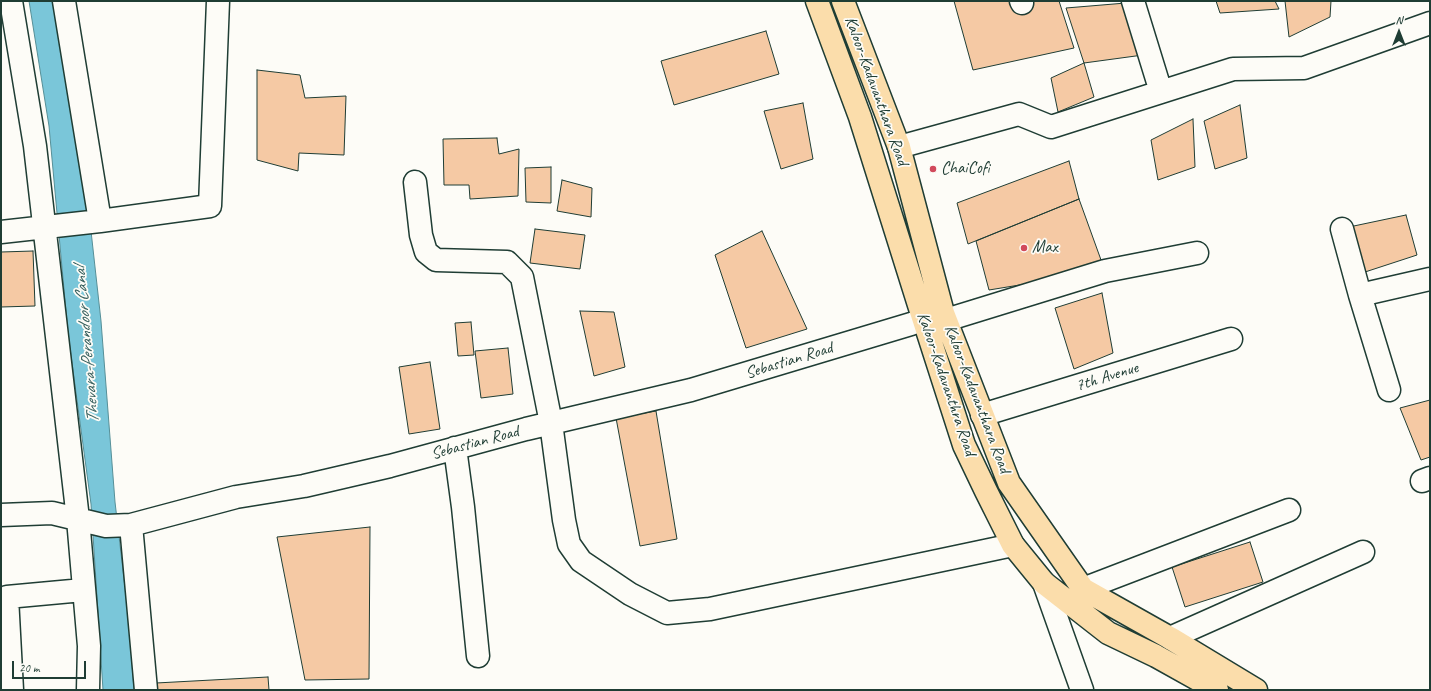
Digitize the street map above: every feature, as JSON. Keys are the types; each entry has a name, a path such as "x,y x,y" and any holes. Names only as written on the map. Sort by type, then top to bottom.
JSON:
{"main road":[{"name":"Kaloor-Kadavanthra Road","path":"817,1 938,318 964,445 1013,545 1044,583 1108,632 1156,656 1217,690"},
{"name":"Kaloor-Kadavanthara Road","path":"843,1 899,148 938,318 982,415 1009,483 1083,589 1170,638 1256,690"}],"street":[{"path":"11,1 35,146 51,226 83,521 83,590 89,646 88,690"},
{"path":"64,1 95,221"},
{"path":"1,232 210,206 218,1"},
{"path":"1133,1 1161,92"},
{"path":"899,148 1019,114 1051,127 1233,69 1304,68 1430,23"},
{"path":"415,182 421,235 426,252 436,260 507,262 522,277 551,423 564,520 569,544 581,561 630,594 667,613 710,609 1013,545"},
{"path":"1342,229 1360,295 1389,390"},
{"name":"Sebastian Road","path":"1,515 52,513 106,526 126,526 236,497 304,486 390,466 551,423 691,390 1105,271 1197,253"},
{"path":"1360,295 1430,280"},
{"name":"7th Avenue","path":"982,415 1231,339"},
{"path":"455,448 463,507 478,656"},
{"path":"1083,589 1289,510"},
{"path":"126,526 146,690"},
{"path":"1170,638 1363,552"},
{"path":"1044,583 1082,690"},
{"path":"12,690 4,597 83,590"}],"water":[{"name":"Thevara-Perandoor Canal","path":"29,1 56,1 90,222 101,321 115,502 129,622 134,690 103,690 91,504 68,333 49,126"}],"building":[{"path":"954,1 1059,1 1074,48 973,70"},
{"path":"1216,1 1275,1 1279,9 1220,13"},
{"path":"1285,1 1331,1 1330,17 1289,37"},
{"path":"1126,3 1143,55 1084,63 1066,8"},
{"path":"766,31 779,74 674,105 661,61"},
{"path":"1084,63 1094,97 1058,112 1051,78"},
{"path":"257,70 300,75 305,98 346,96 344,155 299,153 298,171 257,160"},
{"path":"803,103 813,159 781,169 764,111"},
{"path":"1240,105 1247,158 1215,169 1204,121"},
{"path":"1193,119 1195,167 1158,180 1151,140"},
{"path":"497,138 499,154 519,149 518,196 470,199 469,185 444,185 443,139"},
{"path":"1069,161 1079,199 968,244 957,203"},
{"path":"551,167 551,203 526,202 525,168"},
{"path":"562,180 592,188 591,217 557,211"},
{"path":"1079,199 1105,271 989,290 976,241"},
{"path":"1406,215 1417,255 1362,273 1349,227"},
{"path":"535,229 585,235 580,269 530,263"},
{"path":"762,231 807,329 746,348 715,255"},
{"path":"33,251 35,306 1,307 1,252"},
{"path":"1102,293 1113,353 1074,369 1055,308"},
{"path":"580,311 614,312 625,367 594,376"},
{"path":"471,322 474,355 458,356 455,323"},
{"path":"508,348 513,394 481,398 475,351"},
{"path":"430,362 440,429 409,434 399,367"},
{"path":"1430,400 1430,457 1421,460 1400,408"},
{"path":"656,411 677,539 640,546 616,418"},
{"path":"370,527 369,679 305,680 277,537"},
{"path":"1250,542 1263,582 1185,607 1172,567"},
{"path":"268,677 269,690 157,690 156,683"}],"place":[{"name":"ChaiCofi","path":"933,169"},
{"name":"Max","path":"1024,248"}]}
